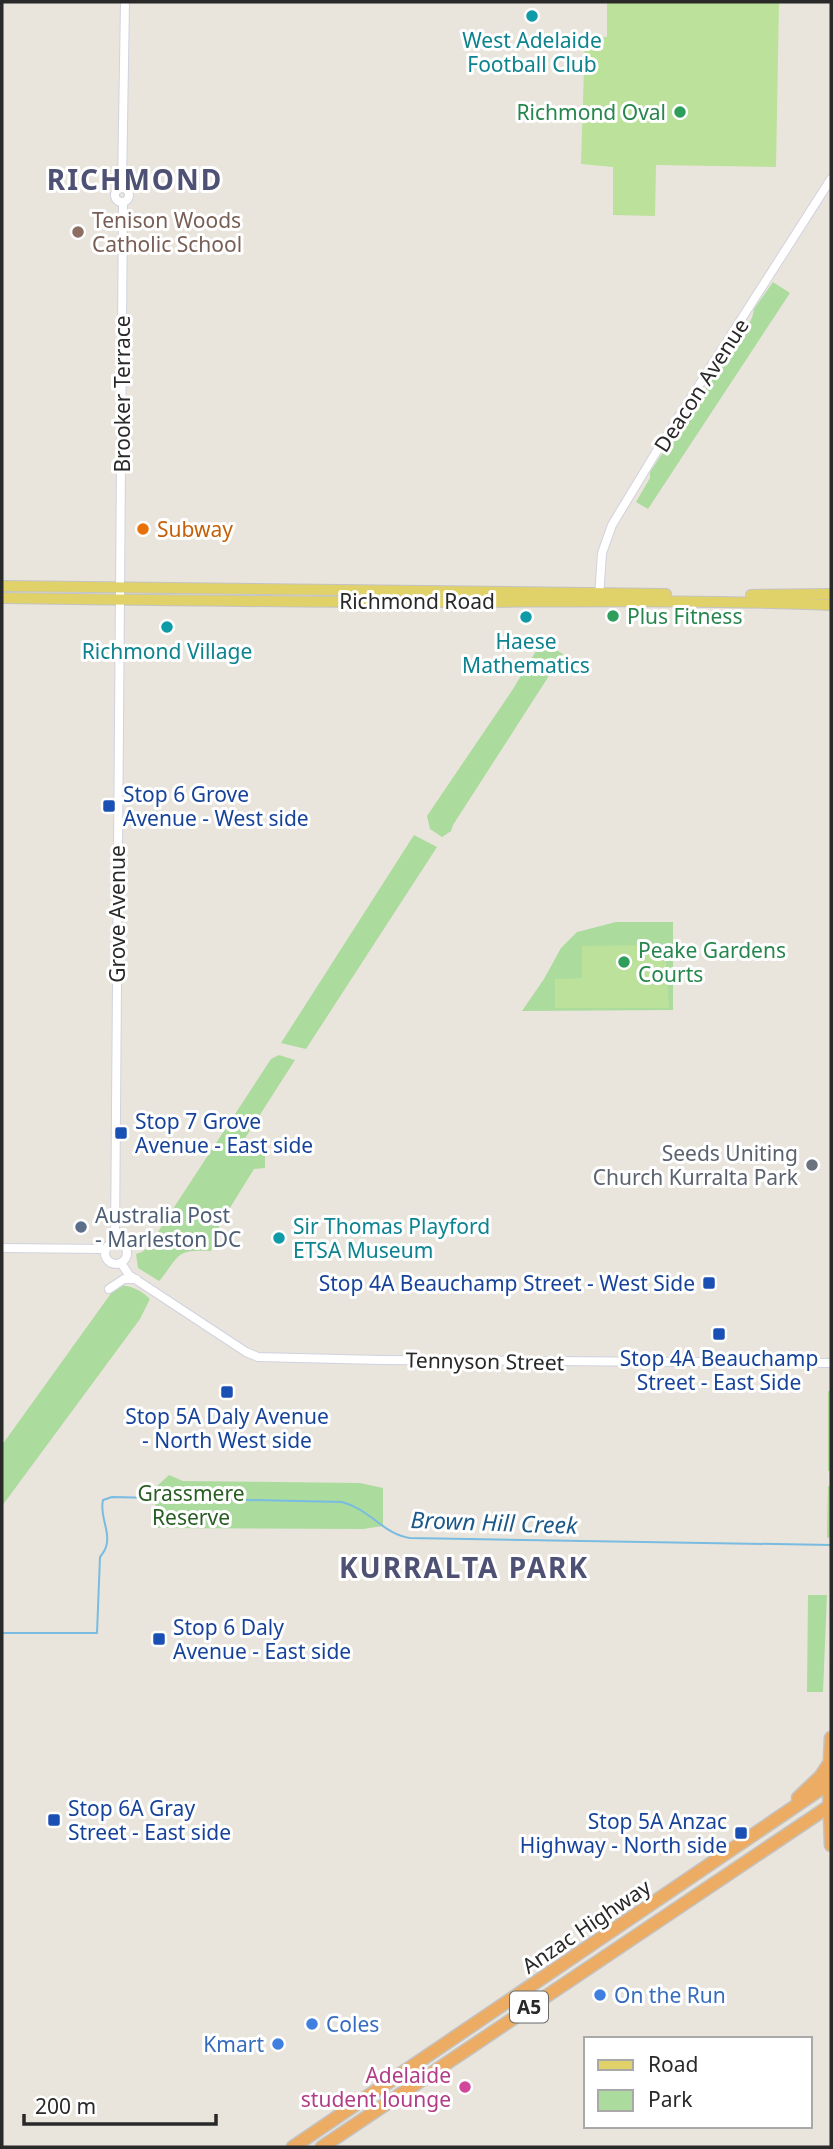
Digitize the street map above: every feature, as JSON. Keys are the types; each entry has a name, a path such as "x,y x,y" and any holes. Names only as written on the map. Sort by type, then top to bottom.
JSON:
{"highway":[{"path":"831,1738 831,1845"},
{"path":"779,1819 821,1776 830,1762"},
{"name":"Anzac Highway","path":"293,2147 830,1783"},
{"name":"Anzac Highway","path":"322,2147 831,1805"},
{"path":"804,1825 819,1826 831,1840"},
{"path":"710,1865 732,1861 736,1862 737,1868"},
{"path":"578,1955 577,1960 580,1963 597,1962"},
{"path":"559,1967 570,1968 574,1972 573,1977"},
{"path":"474,2025 484,2038"}],"main road":[{"name":"Richmond Road","path":"2,586 494,592 831,605"},
{"name":"Richmond Road","path":"2,598 416,602 599,596 831,594"}],"street":[{"name":"Brooker Terrace","path":"120,587 122,202 130,195 122,187 125,2"},
{"name":"Deacon Avenue","path":"599,596 602,553 612,525 831,179"},
{"name":"Grove Avenue","path":"115,1242 120,587"},
{"path":"2,1248 106,1249 115,1242 125,1247 123,1260 110,1262 106,1249"},
{"name":"Tennyson Street","path":"123,1260 129,1275 246,1352 258,1357 831,1363"},
{"name":"Tennyson Street","path":"123,1260 159,1293"},
{"path":"109,1289 124,1279 136,1279"}],"green space":[{"name":"Richmond Oval","path":"607,2 779,2 776,167 656,165 655,216 613,215 613,167 581,164 585,37 607,37"},
{"path":"773,282 790,293 648,509 636,502 650,478 650,472 720,367 726,352 748,325 754,309"},
{"path":"542,641 563,654 451,831 442,837 430,829 427,816 513,689"},
{"path":"414,835 437,847 306,1049 281,1043"},
{"path":"616,922 673,922 673,1010 522,1011 561,948 577,932"},
{"name":"Peake Gardens Courts","path":"665,945 669,1008 555,1008 555,979 582,978 582,946"},
{"path":"279,1055 295,1060 240,1146 265,1146 265,1168 254,1169 220,1224 211,1251 192,1251 181,1255 159,1281 138,1268 136,1254 148,1247 271,1059"},
{"path":"117,1285 135,1289 150,1299 140,1319 2,1506 2,1445"},
{"path":"828,1391 831,1391 831,1471 828,1471"},
{"name":"Grassmere Reserve","path":"169,1475 183,1481 360,1483 383,1488 383,1526 363,1529 155,1528 156,1487"},
{"path":"828,1486 831,1486 831,1537 827,1538"},
{"path":"808,1595 827,1595 823,1692 807,1692"}],"waterway":[{"name":"Brown Hill Creek","path":"2,1633 97,1633 100,1557 107,1541 102,1506 103,1500 112,1497 342,1502 361,1510 392,1532 410,1538 831,1545"}],"place":[{"name":"West Adelaide Football Club","path":"532,16"},
{"name":"Richmond Oval","path":"680,112"},
{"name":"Tenison Woods Catholic School","path":"78,232"},
{"name":"Subway","path":"143,529"},
{"name":"Plus Fitness","path":"613,616"},
{"name":"Haese Mathematics","path":"526,617"},
{"name":"Richmond Village","path":"167,627"},
{"name":"Stop 6 Grove Avenue - West side","path":"109,806"},
{"name":"Peake Gardens Courts","path":"624,962"},
{"name":"Stop 7 Grove Avenue - East side","path":"121,1133"},
{"name":"Seeds Uniting Church Kurralta Park","path":"812,1165"},
{"name":"Australia Post - Marleston DC","path":"81,1227"},
{"name":"Sir Thomas Playford ETSA Museum","path":"279,1238"},
{"name":"Stop 4A Beauchamp Street - West Side","path":"709,1283"},
{"name":"Stop 4A Beauchamp Street - East Side","path":"719,1334"},
{"name":"Stop 5A Daly Avenue - North West side","path":"227,1392"},
{"name":"Stop 6 Daly Avenue - East side","path":"159,1639"},
{"name":"Stop 6A Gray Street - East side","path":"54,1820"},
{"name":"Stop 5A Anzac Highway - North side","path":"741,1833"},
{"name":"On the Run","path":"600,1995"},
{"name":"Coles","path":"312,2024"},
{"name":"Kmart","path":"278,2044"},
{"name":"Adelaide student lounge","path":"465,2087"}],"district":[{"name":"RICHMOND","path":"135,179"},
{"name":"KURRALTA PARK","path":"464,1567"}]}
